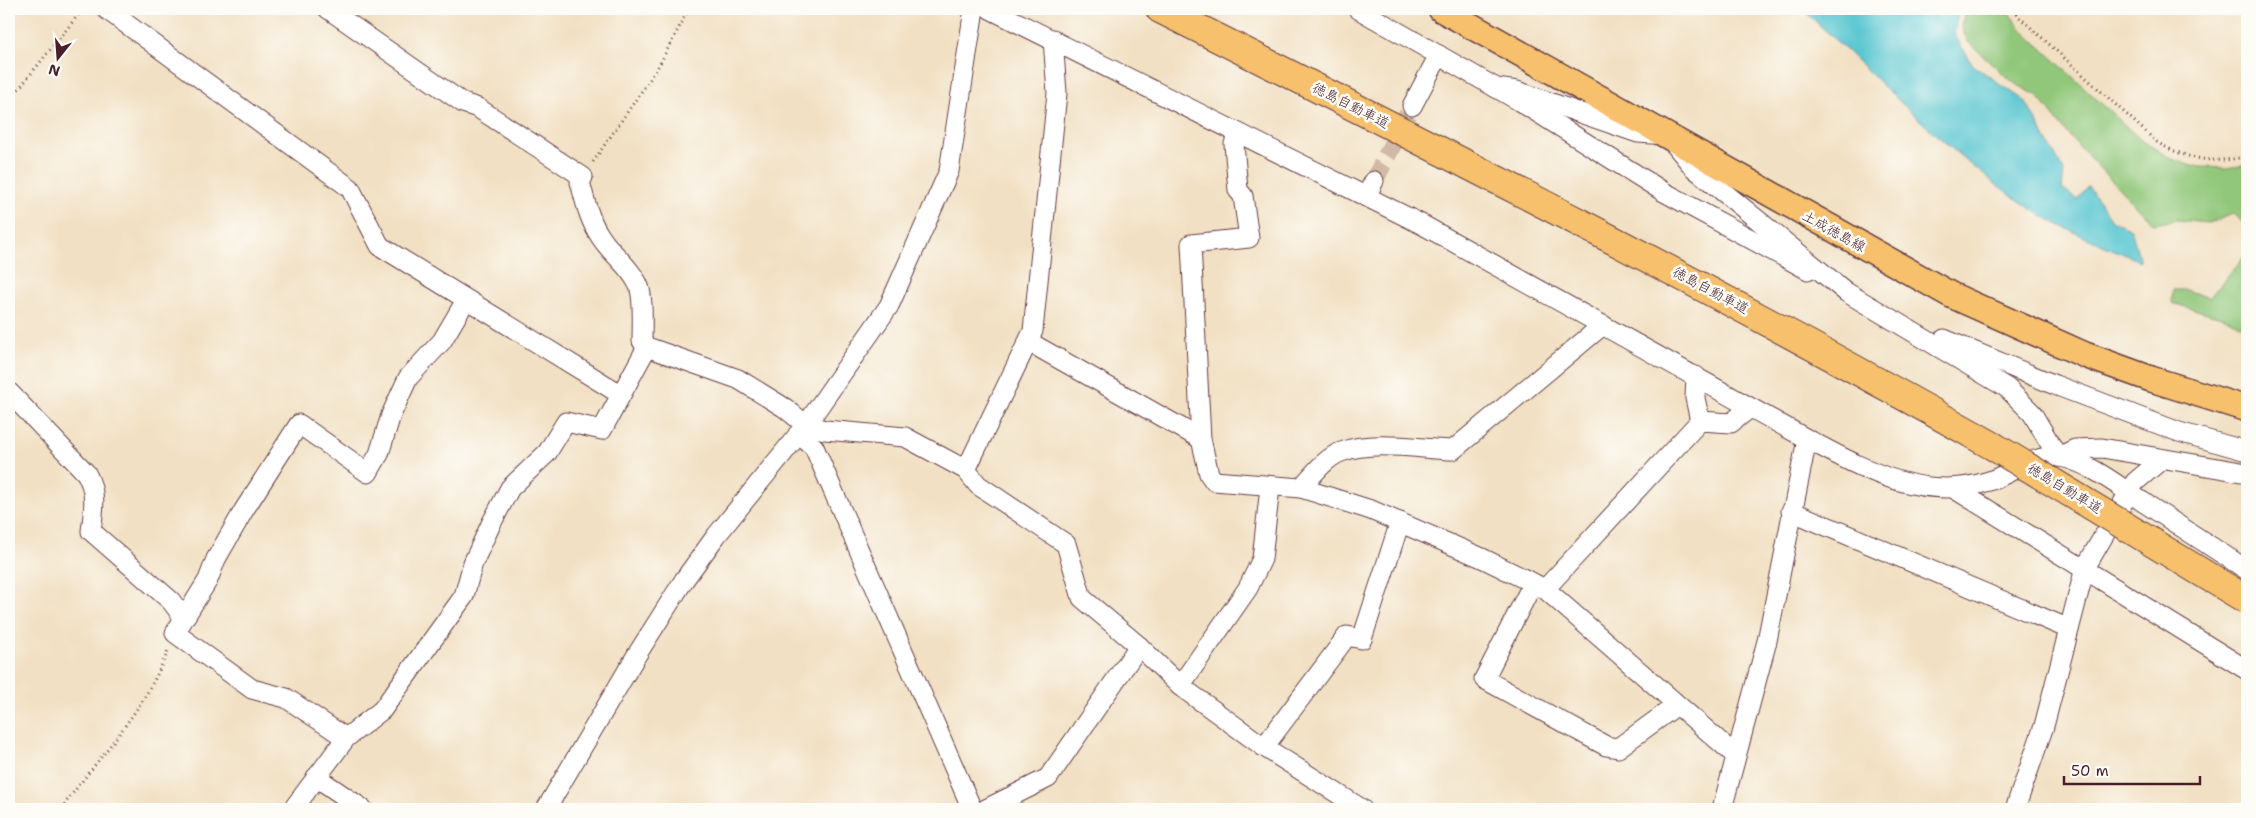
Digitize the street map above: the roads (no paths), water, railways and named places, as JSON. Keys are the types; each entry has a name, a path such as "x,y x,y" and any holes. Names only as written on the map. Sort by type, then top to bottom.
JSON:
{"highway":[{"name":"徳島自動車道","path":"1160,9 1761,316 1994,446 2247,600"}],"main road":[{"name":"土成徳島線","path":"1442,9 1951,295 2085,355 2151,380 2247,409"}],"street":[{"path":"106,9 350,188 380,246 620,394"},
{"path":"328,9 463,103 478,108 583,177 580,182 589,213 599,236 613,254 627,266 639,286 642,341 648,347 738,380 785,408 802,429 814,447 972,809"},
{"path":"546,809 636,656 684,580 716,536 802,429 889,306 949,171 974,9"},
{"path":"990,9 1238,134 1370,189 1421,224 1696,376 1750,408 1868,471 1910,485 1953,488 1988,482 2035,460 2058,457 2075,449 2102,448 2145,455 2161,460 2247,473"},
{"path":"1358,9 1496,88 1664,192 1804,268 1827,275"},
{"path":"966,470 1033,331 1057,93 1053,40"},
{"path":"1412,106 1439,55"},
{"path":"1496,88 1517,91 1638,132 1667,135 1694,168 1846,292 2007,388 2032,414 2058,457 2083,466 2128,492 2247,570"},
{"path":"1238,134 1234,144 1238,190 1243,196 1249,238 1190,244 1201,439 1209,474 1214,481 1301,488 1371,510 1539,586 1735,755"},
{"path":"179,625 208,580 216,559 244,510 298,424 368,473 379,454 392,415 408,378 442,341 466,300"},
{"path":"1301,488 1325,463 1340,452 1373,447 1453,450 1603,325"},
{"path":"1908,328 1951,341 2055,385 2179,432 2247,451"},
{"path":"1029,342 1201,439"},
{"path":"293,809 346,738 382,710 464,596 473,563 490,524 510,488 547,453 566,422 602,430 620,394 648,347"},
{"path":"1696,376 1695,398 1700,421"},
{"path":"9,392 86,472 93,484 95,496 91,531 171,601 179,625 252,689 286,698 346,738"},
{"path":"1677,705 1618,748 1606,746 1484,679 1539,586 1700,421 1731,423 1750,408"},
{"path":"802,429 905,437 966,470 978,485 1066,544 1082,598 1139,646 1180,686 1264,747 1362,809"},
{"path":"1722,809 1767,641 1791,512 1807,439"},
{"path":"2015,809 2044,726 2085,568 2128,492 2144,472 2161,460"},
{"path":"1180,686 1248,588 1262,559 1270,487"},
{"path":"1953,488 2247,670"},
{"path":"1791,512 2069,629"},
{"path":"1264,747 1347,636 1362,639 1400,522"},
{"path":"986,809 1048,778 1139,646"},
{"path":"316,778 363,809"}],"water":[{"path":"1802,9 1959,9 1954,34 1973,65 2025,101 2064,171 2062,189 2078,200 2088,186 2113,221 2131,229 2140,261 2051,221 1994,183 1937,136"}],"tunnel":[{"path":"1374,181 1412,106"}]}
